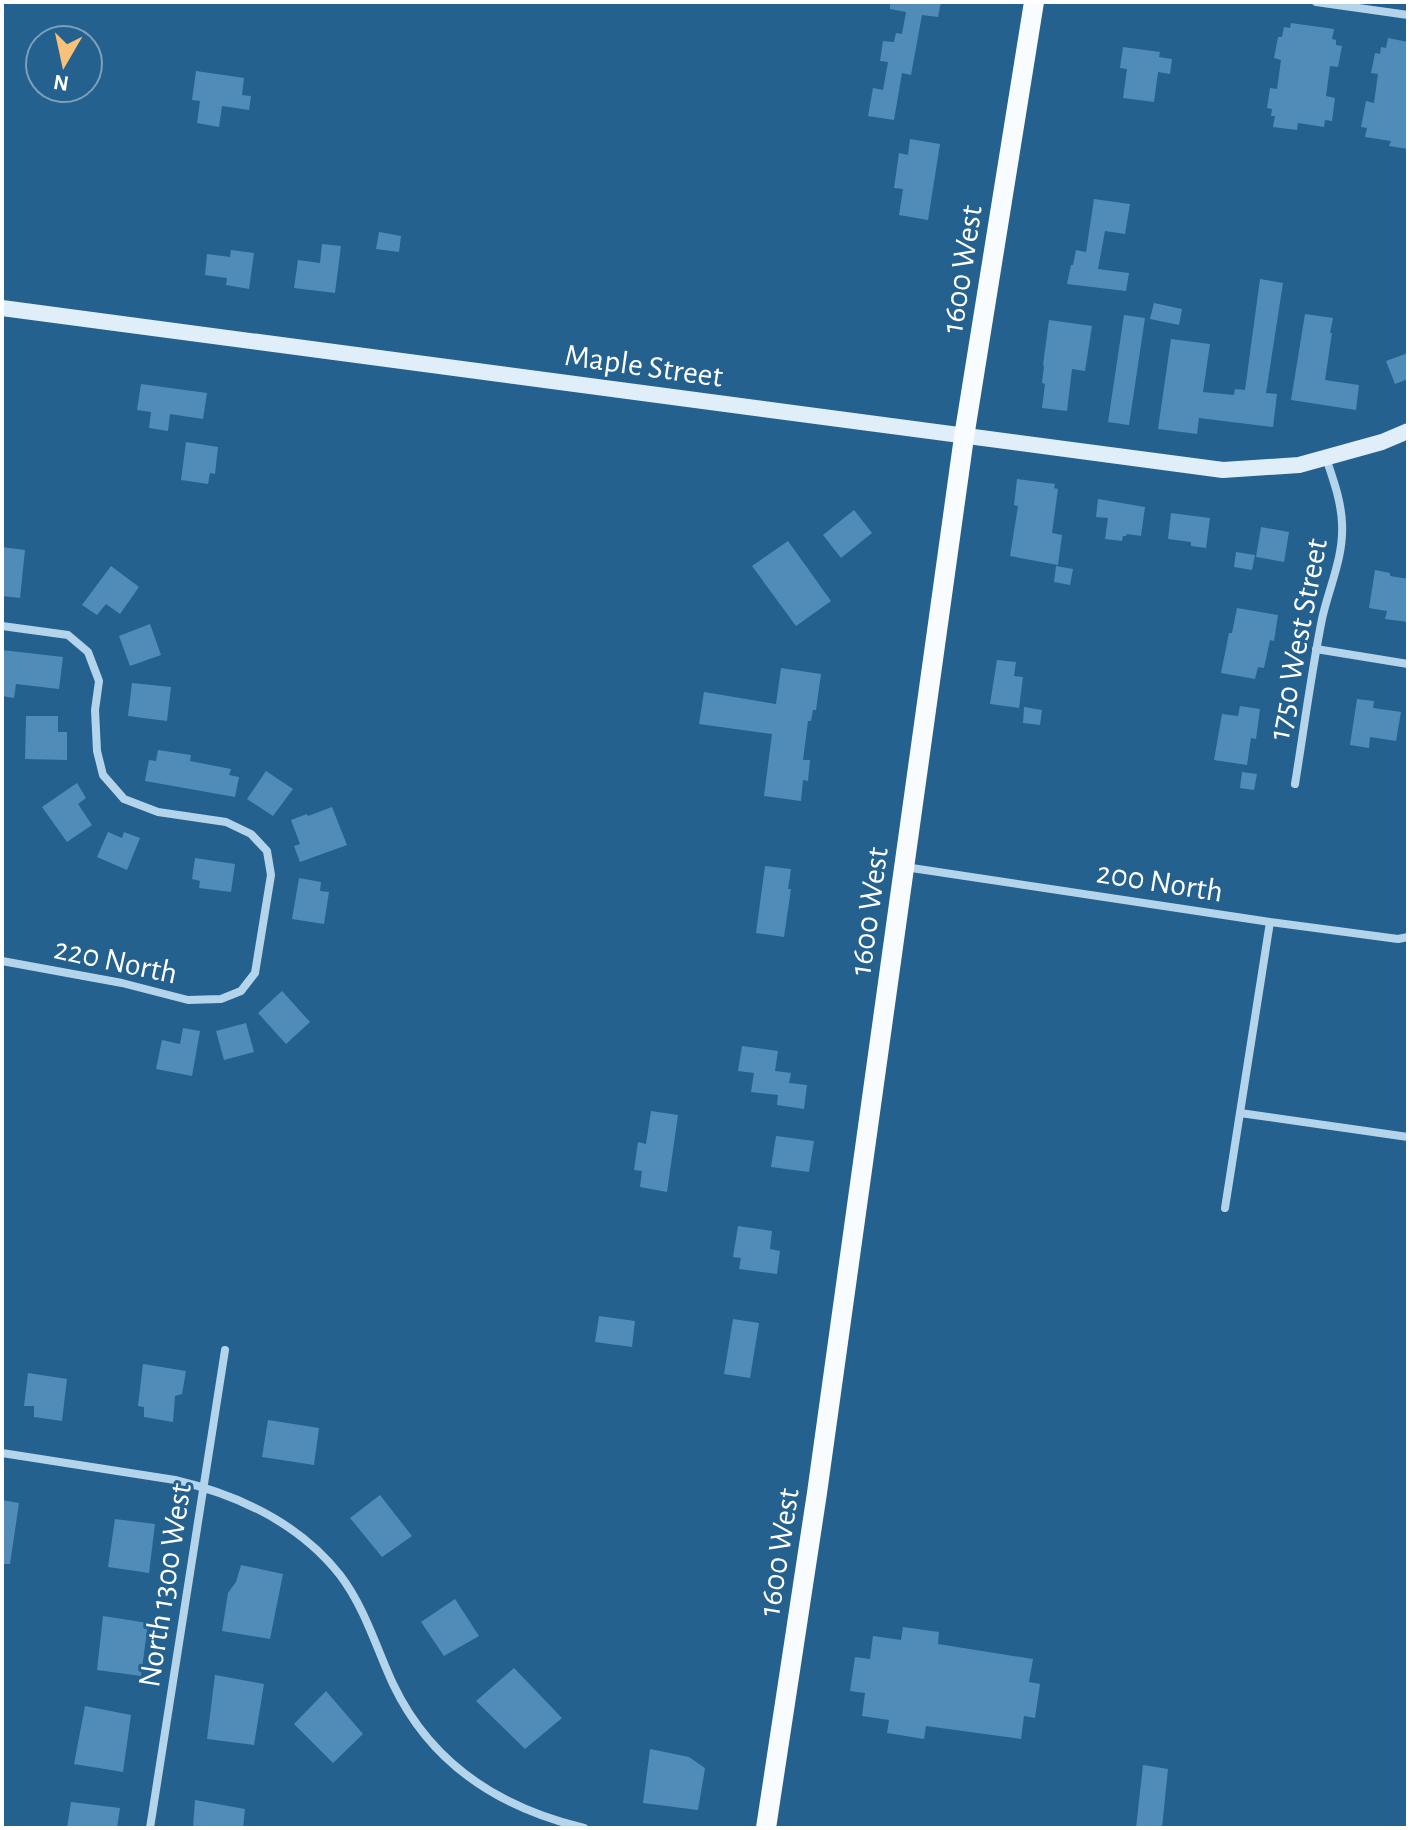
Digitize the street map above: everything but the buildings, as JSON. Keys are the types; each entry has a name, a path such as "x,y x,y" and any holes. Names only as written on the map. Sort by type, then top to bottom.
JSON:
{"main road":[{"name":"1600 West","path":"766,1828 817,1493 964,437 1034,2"},
{"name":"Maple Street","path":"2,308 1223,470 1299,465 1382,442 1408,431"}],"street":[{"path":"1316,2 1408,15"},
{"name":"1750 West Street","path":"1295,784 1323,613 1341,553 1339,500 1326,457"},
{"name":"220 North","path":"2,626 68,635 88,652 99,681 95,710 97,751 103,775 124,799 158,812 226,822 251,834 267,851 271,875 255,973 241,991 221,999 188,1000 122,983 2,961"},
{"path":"1316,649 1408,664"},
{"name":"200 North","path":"905,867 1270,922 1398,939 1408,937"},
{"path":"1225,1208 1270,922"},
{"path":"1240,1113 1408,1137"},
{"name":"North 1300 West","path":"150,1828 225,1350"},
{"path":"2,1453 175,1480 241,1500 264,1512 301,1537 329,1562 353,1595 406,1708 446,1758 479,1785 520,1808 584,1828"}]}
